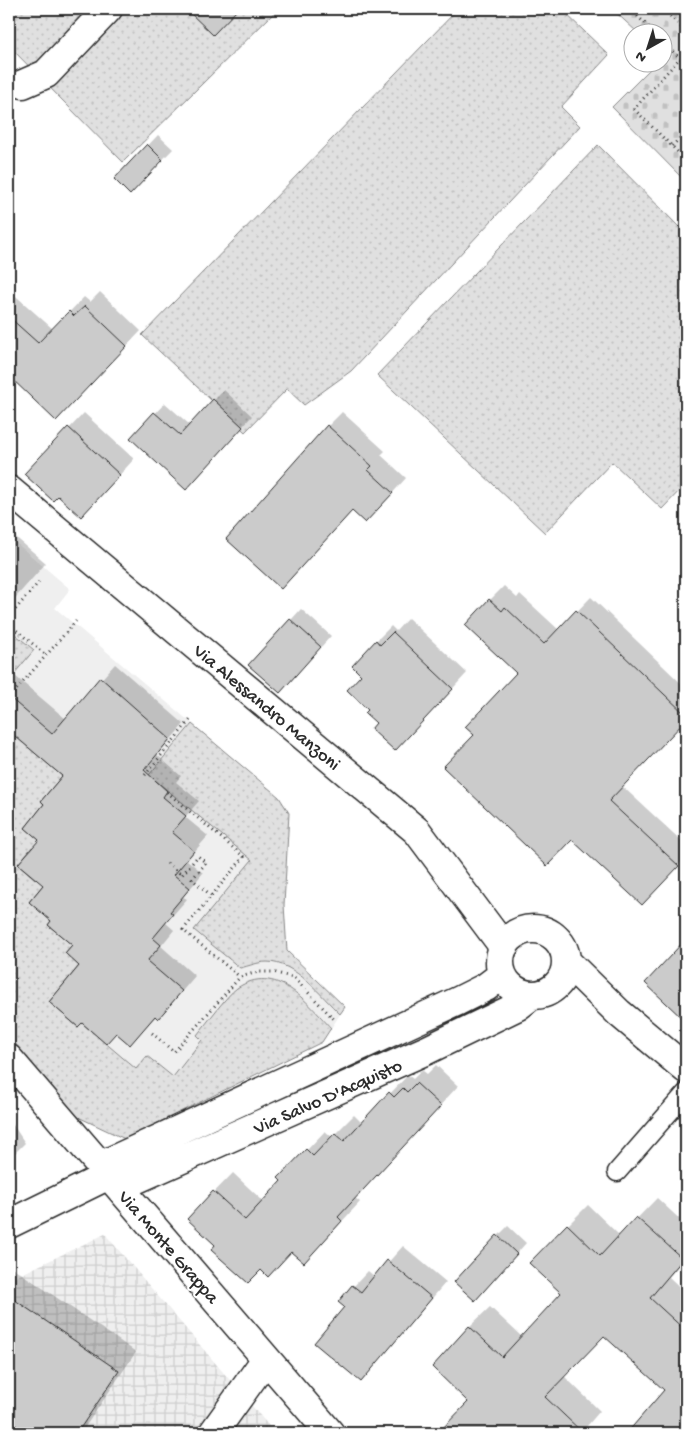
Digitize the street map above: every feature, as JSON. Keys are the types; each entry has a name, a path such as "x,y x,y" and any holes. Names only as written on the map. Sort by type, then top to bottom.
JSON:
{"street":[{"path":"23,84 46,74 108,9"},
{"name":"Via Alessandro Manzoni","path":"9,490 417,831 503,946"},
{"path":"542,993 563,977 566,961 562,945 550,934 535,929 517,933 503,946 499,960 502,976 513,990 542,993 566,990 619,1013"},
{"path":"566,961 619,1013 686,1069"},
{"name":"Via Salvo D'Acquisto","path":"9,1224 110,1176 486,987 502,976"},
{"name":"Via Salvo D'Acquisto","path":"110,1176 427,1050 542,993"},
{"name":"Via Monte Grappa","path":"9,1060 330,1433"},
{"path":"213,1433 266,1359"}],"lane":[{"path":"617,1172 686,1093"}],"path":[{"path":"630,9 643,22"},
{"path":"637,16 645,9"},
{"path":"663,9 686,32"},
{"path":"672,50 686,62"},
{"path":"680,58 634,109 686,160"},
{"path":"672,146 686,132"},
{"path":"9,617 39,582"},
{"path":"10,698 76,621"},
{"path":"9,624 46,656"},
{"path":"145,774 191,719"},
{"path":"167,792 244,857 183,930 240,977"},
{"path":"167,863 182,875 198,856 206,863 192,879 212,896"},
{"path":"152,1033 174,1052 240,977 258,972 273,972 294,978 336,1021"}],"shaded area":[{"path":"9,537 70,589 55,608 279,797 289,813 284,905 287,951 345,1007 322,1042 125,1139 76,1116 9,1036"},
{"path":"105,1234 275,1433 9,1433 9,1280"}],"green space":[{"path":"9,9 278,9 123,162 9,46"},
{"path":"458,9 561,9 609,55 561,107 580,126 351,371 304,405 287,389 245,432 142,335"},
{"path":"612,9 686,9 686,182 612,107 647,72 672,72 672,22 626,22"},
{"path":"598,145 686,234 686,487 684,486 662,509 612,462 545,533 377,375"},
{"path":"9,629 34,650 9,680"},
{"path":"192,724 279,797 289,813 284,905 287,951 345,1007 340,1014 307,981 288,968 278,963 267,962 240,968 194,930 252,860 149,775"},
{"path":"9,731 62,776 41,801 44,804 25,828 51,850 45,857 32,847 18,864 35,879 44,869 51,875 29,902 51,921 48,925 72,945 65,953 79,966 49,1002 78,1027 82,1023 136,1069 147,1056 173,1077 202,1040 197,1035 222,1003 237,988 251,981 265,980 278,982 290,988 301,997 331,1028 322,1042 125,1139 76,1116 9,1036"}],"building":[{"path":"186,9 238,9 213,35"},
{"path":"147,144 163,160 130,195 114,179"},
{"path":"85,306 127,346 56,421 9,376 9,317 38,343 69,311 74,316"},
{"path":"213,399 243,427 186,490 130,438 154,412 180,435"},
{"path":"327,425 372,466 368,470 393,493 365,523 352,511 281,589 226,539"},
{"path":"68,427 120,475 81,517 58,496 53,501 24,474"},
{"path":"489,599 502,611 505,607 544,644 576,610 686,715 686,720 609,801 679,866 642,905 572,840 547,866 443,767 474,735 465,727 516,673 465,625"},
{"path":"290,619 321,647 280,693 248,665"},
{"path":"393,632 453,689 395,751 371,729 376,723 365,713 368,710 347,690 361,675 352,666 376,640 380,645"},
{"path":"100,677 170,739 144,770 167,791 163,797 186,816 172,832 194,851 174,875 190,888 170,912 173,914 153,938 161,945 147,961 182,991 158,1019 155,1016 130,1045 116,1033 106,1044 82,1023 78,1027 49,1002 79,966 65,953 72,945 48,925 51,921 29,902 43,885 18,864 39,840 25,828 44,804 41,801 62,776 9,731 9,697 52,734"},
{"path":"686,939 686,1022 645,983"},
{"path":"416,1083 441,1106 338,1217 342,1221 304,1263 291,1252 268,1277 261,1270 248,1283 211,1250 215,1245 187,1219 213,1191 245,1220 281,1181 278,1178 306,1149 313,1156 335,1133 344,1141 389,1092 394,1097 403,1088 407,1092"},
{"path":"636,1217 683,1259 650,1298 686,1331 686,1433 627,1433 664,1390 604,1336 545,1397 583,1433 438,1433 468,1402 432,1367 469,1326 502,1357 561,1293 529,1263 567,1224 600,1256"},
{"path":"497,1235 517,1254 475,1301 454,1282"},
{"path":"387,1260 432,1298 361,1382 314,1343 344,1307 338,1302 352,1285 361,1292"},
{"path":"9,1296 119,1371 77,1433 27,1433 9,1421"}]}
